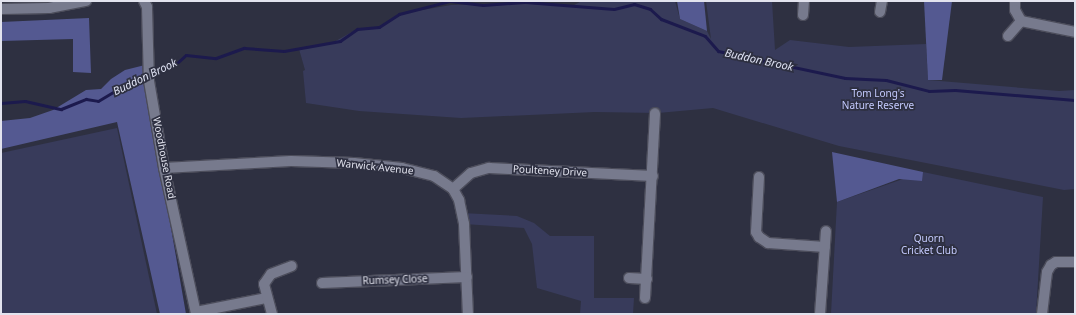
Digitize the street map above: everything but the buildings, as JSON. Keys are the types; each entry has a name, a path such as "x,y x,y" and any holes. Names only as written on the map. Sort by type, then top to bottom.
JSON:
{"street":[{"path":"1,10 50,8 86,1"},
{"name":"Woodhouse Road","path":"144,1 147,7 149,81 164,168 196,313"},
{"path":"803,15 804,1"},
{"path":"880,12 882,1"},
{"path":"1015,1 1015,10 1021,22"},
{"path":"1021,22 1075,32"},
{"path":"1008,36 1021,22"},
{"path":"646,298 655,113"},
{"name":"Warwick Avenue","path":"164,168 291,161 354,162 402,168 434,176 453,189"},
{"name":"Poulteney Drive","path":"453,189 471,173 489,168 653,176"},
{"path":"759,177 756,232 759,237 768,243 825,247"},
{"path":"453,189 459,200 464,224 468,314"},
{"path":"820,314 826,231"},
{"path":"1042,314 1047,272 1056,262 1075,262"},
{"path":"272,314 266,298 264,284 271,274 292,266"},
{"name":"Rumsey Close","path":"322,283 467,277"},
{"path":"629,278 647,279"},
{"path":"196,313 266,298"}],"green space":[{"name":"Tom Long's Nature Reserve","path":"582,1 675,1 680,19 707,31 711,39 706,1 772,1 775,50 790,40 849,47 926,44 928,80 1059,91 1075,90 1075,189 1064,190 839,146 713,108 658,113 595,112 461,118 359,111 306,103 303,71 305,70 299,49 334,42 357,29 379,27 399,14 451,5 530,3 572,6"},
{"path":"117,128 157,314 1,314 1,153"},
{"name":"Quorn Cricket Club","path":"923,172 1043,197 1036,314 831,314 837,202"},
{"path":"462,213 517,216 534,223 550,236 594,236 594,298 634,298 633,314 580,314 581,301 537,288 532,244 524,228 464,224"}],"shaded area":[{"path":"677,1 704,1 707,31 680,19"},
{"path":"924,1 952,1 942,80 928,80"},
{"path":"89,18 91,73 73,72 73,39 1,41 1,22"},
{"path":"145,65 145,79 186,314 160,314 117,122 1,149 1,121 30,118 53,110 86,90 101,89 111,79 125,70"},
{"path":"832,152 923,172 922,181 899,179 837,202"}],"waterway":[{"name":"Buddon Brook","path":"1,103 25,101 61,109 86,99 98,101 131,81 177,63 186,55 216,58 244,48 284,51 340,41 357,29 379,27 399,14 450,1 483,5 525,2 614,9 634,4 650,9 661,19 705,36 718,51 845,78 886,80 929,91 955,90 1075,100"}]}
